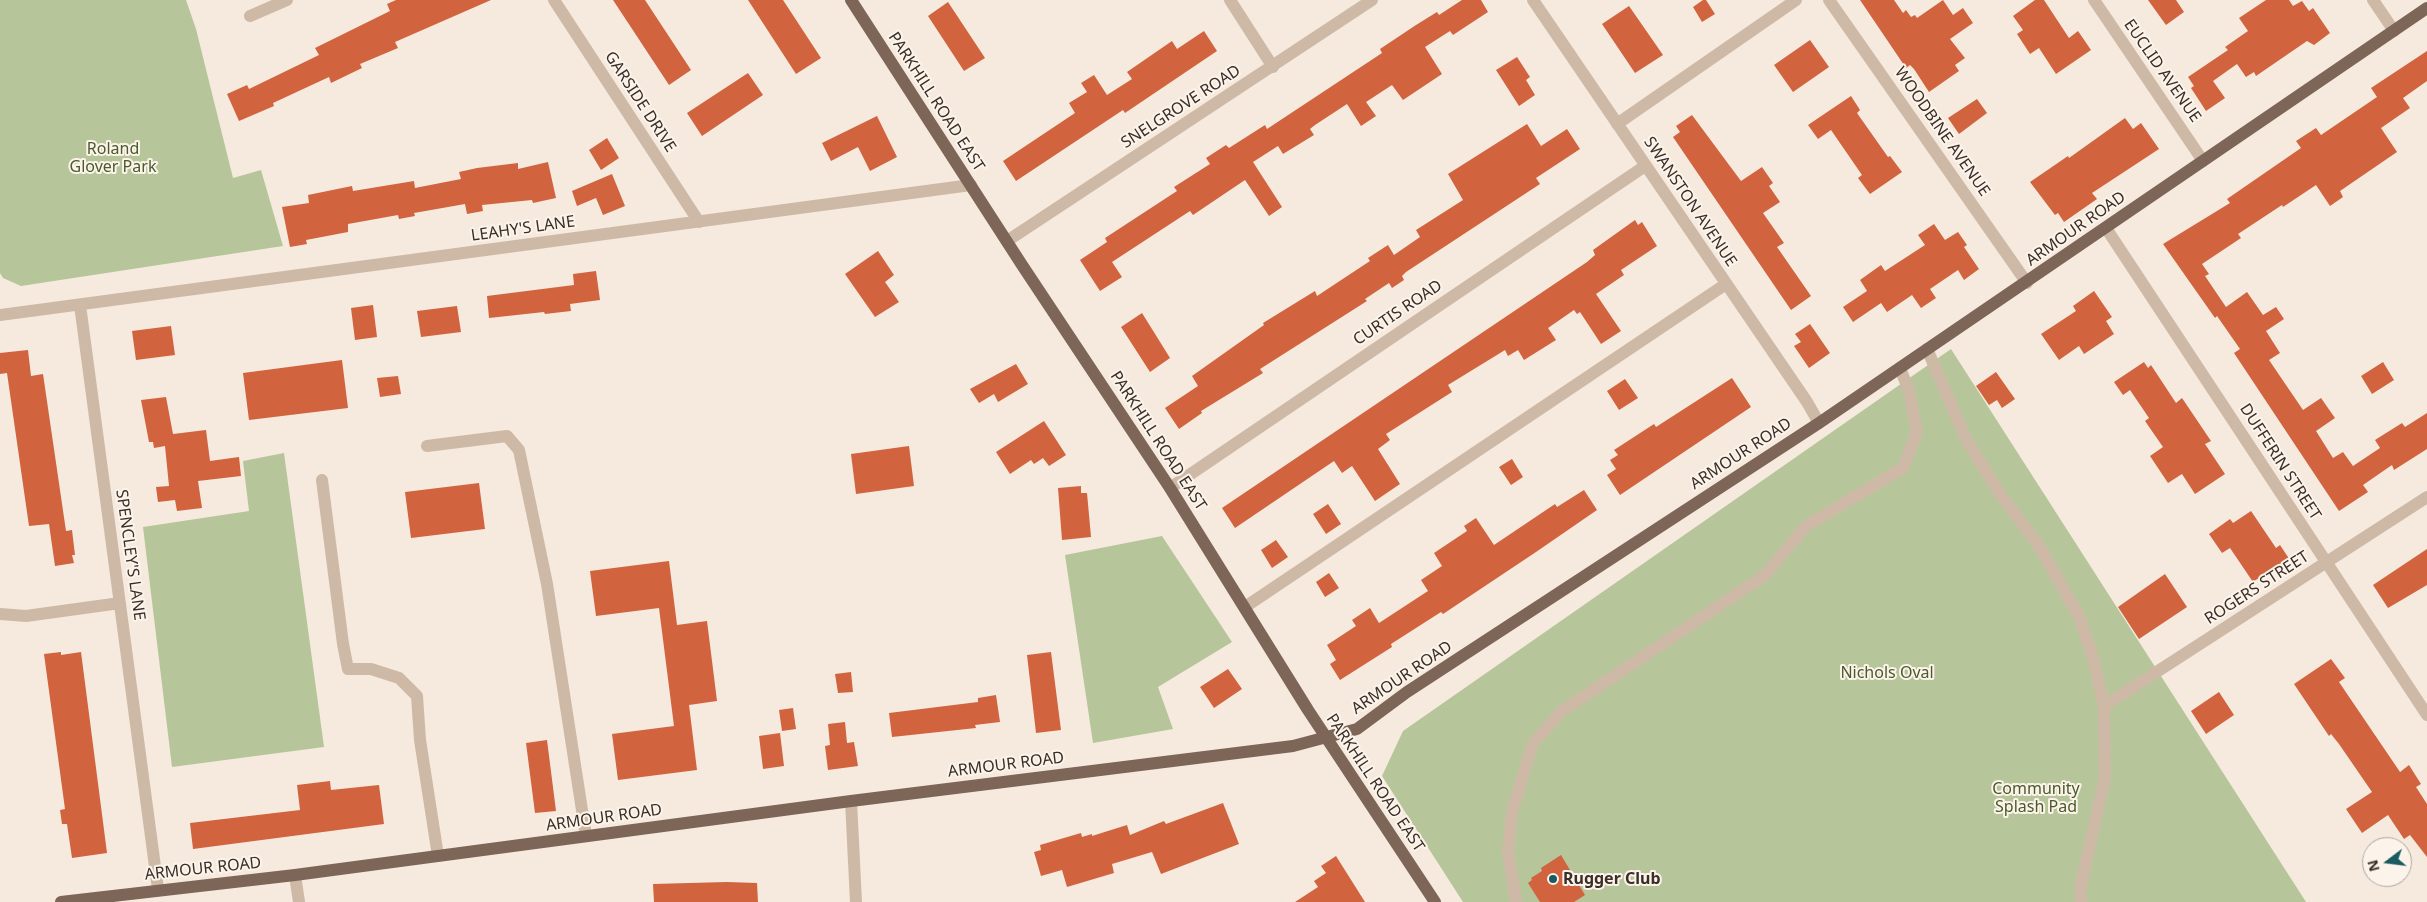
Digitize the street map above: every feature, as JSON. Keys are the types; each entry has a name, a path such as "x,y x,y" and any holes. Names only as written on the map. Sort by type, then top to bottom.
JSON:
{"main road":[{"name":"PARKHILL ROAD EAST","path":"851,0 1170,488 1326,738 1435,902"},
{"name":"ARMOUR ROAD","path":"61,902 158,889 294,875 851,801 1293,746 1356,728 1407,692 1819,423 2427,8"}],"street":[{"path":"250,16 287,0"},
{"name":"GARSIDE DRIVE","path":"554,0 699,222"},
{"path":"1230,0 1273,67"},
{"name":"SNELGROVE ROAD","path":"1007,241 1372,0"},
{"name":"SWANSTON AVENUE","path":"1533,0 1819,423"},
{"path":"1617,124 1796,0"},
{"name":"WOODBINE AVENUE","path":"1829,0 2027,282"},
{"name":"EUCLID AVENUE","path":"2094,0 2203,161"},
{"path":"2373,0 2394,31"},
{"name":"CURTIS ROAD","path":"1170,488 1645,166"},
{"name":"LEAHY'S LANE","path":"80,305 971,185"},
{"name":"DUFFERIN STREET","path":"2106,228 2427,715"},
{"path":"1245,607 1726,284"},
{"path":"0,315 80,305"},
{"name":"SPENCLEY'S LANE","path":"80,305 158,889"},
{"path":"1927,350 1967,441 2000,494 2039,546 2080,618 2094,661 2104,706 2105,778 2080,889 2081,902"},
{"path":"1516,902 1508,852 1512,812 1533,742 1562,711 1765,575 1806,526 1903,468 1916,432 1909,391 1900,368"},
{"path":"427,446 507,436 519,450 547,584 586,836"},
{"path":"322,480 343,644 348,669 371,669 399,678 417,696 420,740 438,856"},
{"name":"ROGERS STREET","path":"2104,706 2427,497"},
{"path":"0,614 26,616 120,603"},
{"path":"851,801 856,902"},
{"path":"294,875 300,902"}],"green space":[{"name":"Roland Glover Park","path":"0,0 186,0 196,29 233,178 261,170 283,246 21,286 3,278 0,273"},
{"name":"Nichols Oval","path":"1951,349 2306,902 1463,902 1382,776 1403,731"},
{"path":"284,453 324,747 172,767 143,527 249,511 243,461"},
{"path":"1162,536 1232,642 1158,687 1173,729 1093,743 1065,555"}],"building":[{"path":"396,0 491,0 395,42 398,48 360,64 362,68 331,83 329,77 273,103 274,106 239,121 227,94 247,85 249,89 319,55 315,48 390,11 387,4"},
{"path":"613,0 645,0 691,70 669,85"},
{"path":"748,0 783,0 821,58 796,74"},
{"path":"1462,0 1481,0 1488,12 1453,35 1450,31 1425,47 1442,74 1403,100 1392,85 1366,102 1376,116 1361,126 1347,104 1310,129 1314,135 1283,154 1278,146 1253,162 1282,207 1269,216 1245,180 1193,215 1190,211 1112,262 1122,277 1100,291 1080,260 1107,242 1105,238 1177,191 1174,187 1210,164 1206,158 1226,145 1229,148 1265,125 1267,129 1382,53 1380,49 1416,25 1437,12 1439,15"},
{"path":"1706,0 1715,14 1702,22 1693,7"},
{"path":"1860,0 1894,0 1903,13 1906,10 1911,17 1915,15 1917,18 1943,0 1953,15 1963,8 1973,23 1950,39 1965,58 1955,65 1959,71 1929,92 1914,69 1910,65 1906,68"},
{"path":"2035,0 2044,0 2069,38 2078,31 2091,50 2056,74 2039,48 2030,54 2017,34 2023,30 2013,16"},
{"path":"2148,0 2176,0 2184,12 2166,25"},
{"path":"2266,0 2289,0 2293,6 2302,1 2309,11 2313,8 2330,33 2314,45 2307,41 2256,76 2254,72 2246,77 2237,64 2213,81 2225,98 2206,111 2191,88 2194,86 2188,77 2228,50 2225,47 2248,31 2239,18"},
{"path":"948,2 985,58 964,71 928,16"},
{"path":"1629,6 1663,55 1635,73 1602,24"},
{"path":"1204,31 1217,51 1125,113 1123,110 1016,181 1003,161 1075,113 1069,103 1087,92 1081,83 1094,75 1107,95 1132,79 1127,72 1172,41 1177,49"},
{"path":"1810,40 1829,67 1793,92 1774,65"},
{"path":"2427,51 2427,81 2403,98 2410,108 2381,128 2397,152 2340,191 2343,197 2330,206 2316,185 2238,234 2241,238 2202,264 2209,274 2205,276 2226,307 2247,292 2263,315 2276,307 2284,319 2266,331 2280,353 2269,360 2303,410 2321,398 2335,418 2316,431 2333,458 2343,452 2353,466 2380,448 2375,440 2402,423 2405,427 2427,413 2427,449 2394,470 2392,465 2363,485 2368,492 2339,511 2234,353 2240,349 2217,316 2215,318 2163,244 2230,203 2227,199 2301,148 2296,141 2316,128 2321,135 2377,97 2371,88"},
{"path":"1517,57 1530,77 1526,80 1535,95 1519,106 1496,70"},
{"path":"748,73 763,95 702,136 687,113"},
{"path":"1851,96 1860,110 1857,113 1888,157 1890,156 1902,172 1870,194 1858,178 1862,175 1831,130 1818,139 1808,125"},
{"path":"1977,99 1987,113 1959,134 1948,118"},
{"path":"1692,115 1741,181 1762,167 1773,183 1769,186 1780,202 1763,213 1784,243 1777,247 1811,296 1791,310 1673,137 1680,132 1676,126"},
{"path":"877,116 897,157 870,171 858,147 831,161 822,143"},
{"path":"2125,118 2133,129 2141,123 2159,149 2092,193 2097,199 2064,222 2058,213 2055,215 2030,182 2068,156 2069,158"},
{"path":"1527,124 1541,146 1567,129 1580,149 1536,178 1540,184 1406,272 1402,276 1404,280 1392,288 1389,283 1365,299 1367,301 1260,369 1263,373 1201,411 1202,413 1179,429 1165,408 1198,386 1192,376 1264,325 1263,323 1315,291 1317,296 1370,261 1368,258 1388,245 1394,255 1420,237 1416,230 1463,200 1448,174"},
{"path":"607,138 619,158 601,170 589,150"},
{"path":"548,162 556,198 533,203 532,200 482,205 483,211 467,214 465,204 414,213 415,216 399,219 398,215 348,224 348,232 306,240 307,244 290,247 282,207 309,203 308,195 352,186 353,191 414,181 415,188 461,179 459,172 477,168 518,163 518,169"},
{"path":"612,174 625,206 603,215 596,198 577,206 572,191"},
{"path":"1635,220 1638,225 1642,222 1657,246 1621,270 1624,275 1596,294 1621,331 1601,344 1580,312 1577,314 1574,310 1548,328 1556,340 1524,360 1518,350 1508,356 1505,350 1448,385 1452,392 1386,434 1390,440 1378,449 1400,484 1375,501 1352,466 1342,473 1334,461 1235,528 1222,508 1587,262 1595,255 1593,250"},
{"path":"1934,224 1945,240 1958,232 1967,245 1964,247 1979,269 1964,280 1958,270 1930,289 1936,298 1921,308 1912,295 1887,312 1881,303 1853,322 1843,307 1867,291 1860,280 1881,265 1885,271 1925,245 1918,235"},
{"path":"878,251 894,275 885,282 899,302 875,317 845,274"},
{"path":"596,271 600,300 570,304 571,311 489,318 487,296 574,285 573,274"},
{"path":"2094,291 2112,317 2106,321 2114,334 2084,354 2079,346 2059,360 2041,334 2076,311 2073,306"},
{"path":"373,305 377,337 355,340 351,308"},
{"path":"457,306 461,332 421,337 417,311"},
{"path":"1142,313 1170,358 1150,372 1121,327"},
{"path":"1810,324 1830,353 1809,368 1794,346 1801,342 1795,334"},
{"path":"171,326 175,355 136,360 132,331"},
{"path":"28,350 31,376 43,374 66,531 72,530 75,555 72,555 74,563 55,566 49,524 29,526 7,373 0,374 0,353"},
{"path":"342,360 348,408 249,420 243,373"},
{"path":"2144,362 2148,368 2151,365 2176,403 2182,398 2211,441 2205,444 2225,474 2195,494 2182,474 2168,483 2150,456 2163,447 2145,421 2149,418 2130,390 2123,395 2114,382"},
{"path":"2383,362 2394,380 2372,394 2361,376"},
{"path":"1016,364 1028,384 998,402 994,394 979,403 970,389"},
{"path":"1996,372 2015,399 2002,408 1997,400 1989,405 1976,386"},
{"path":"398,376 401,394 380,397 377,378"},
{"path":"1732,378 1751,407 1620,495 1607,475 1616,469 1610,460 1618,455 1614,450 1654,424 1656,427"},
{"path":"1625,379 1638,398 1619,410 1607,391"},
{"path":"166,397 173,434 206,430 210,461 239,457 241,476 198,481 202,508 177,511 175,500 158,502 156,487 169,486 165,446 154,448 153,442 149,442 141,400"},
{"path":"1044,421 1066,455 1049,466 1043,458 1034,464 1031,460 1010,474 996,452"},
{"path":"909,446 914,486 856,494 851,454"},
{"path":"1512,459 1523,477 1511,485 1499,467"},
{"path":"479,483 485,529 411,538 405,492"},
{"path":"1081,486 1081,493 1087,493 1091,537 1062,540 1058,488"},
{"path":"1584,490 1597,510 1443,614 1441,612 1391,644 1392,647 1340,680 1330,664 1336,660 1327,645 1356,626 1352,620 1370,608 1379,623 1428,591 1421,580 1442,566 1434,553 1467,531 1464,526 1476,518 1494,545 1555,504 1557,507"},
{"path":"1328,504 1341,524 1326,534 1313,514"},
{"path":"2251,511 2276,548 2280,545 2290,560 2253,582 2230,548 2222,553 2209,534 2230,519 2233,523"},
{"path":"1276,540 1288,557 1272,568 1261,550"},
{"path":"2427,549 2427,585 2388,608 2373,585"},
{"path":"669,561 677,625 707,621 717,701 689,705 697,770 618,780 612,734 674,726 659,608 596,616 590,571"},
{"path":"1329,573 1339,588 1325,597 1316,582"},
{"path":"2165,574 2187,607 2139,639 2118,607"},
{"path":"61,652 61,655 81,652 107,853 72,858 67,824 62,824 60,810 65,809 44,654"},
{"path":"1051,652 1061,730 1036,733 1027,655"},
{"path":"2331,659 2345,678 2339,682 2400,772 2409,765 2421,784 2416,787 2427,804 2427,857 2410,835 2403,837 2388,815 2362,833 2346,809 2372,792 2339,744 2331,734 2329,736 2294,684"},
{"path":"1228,669 1242,689 1214,708 1200,687"},
{"path":"851,672 853,692 838,693 835,674"},
{"path":"2219,692 2234,715 2206,734 2191,711"},
{"path":"996,695 1000,722 975,725 976,728 892,737 889,713 978,702 978,698"},
{"path":"793,708 796,729 782,731 779,710"},
{"path":"845,722 847,743 854,742 858,766 828,770 825,746 830,745 828,724"},
{"path":"780,733 784,766 763,769 759,736"},
{"path":"547,740 556,811 535,813 526,743"},
{"path":"330,781 331,790 379,785 384,824 193,849 190,823 300,810 297,785"},
{"path":"1223,803 1239,844 1161,874 1152,852 1112,864 1114,873 1067,887 1062,870 1041,876 1034,852 1041,850 1040,845 1081,833 1082,837 1092,834 1092,836 1127,825 1130,835 1164,821 1166,824"},
{"name":"Rugger Club","path":"1561,855 1585,895 1574,902 1540,902 1528,883 1532,880 1531,878 1542,871 1541,868"},
{"path":"1336,856 1365,902 1295,902 1318,887 1314,881 1326,873 1321,866"},
{"path":"757,883 758,902 654,902 653,884"}],"place":[{"name":"Rugger Club","path":"1553,879"}],"park label":[{"name":"Community Splash Pad","path":"2036,798"}]}
